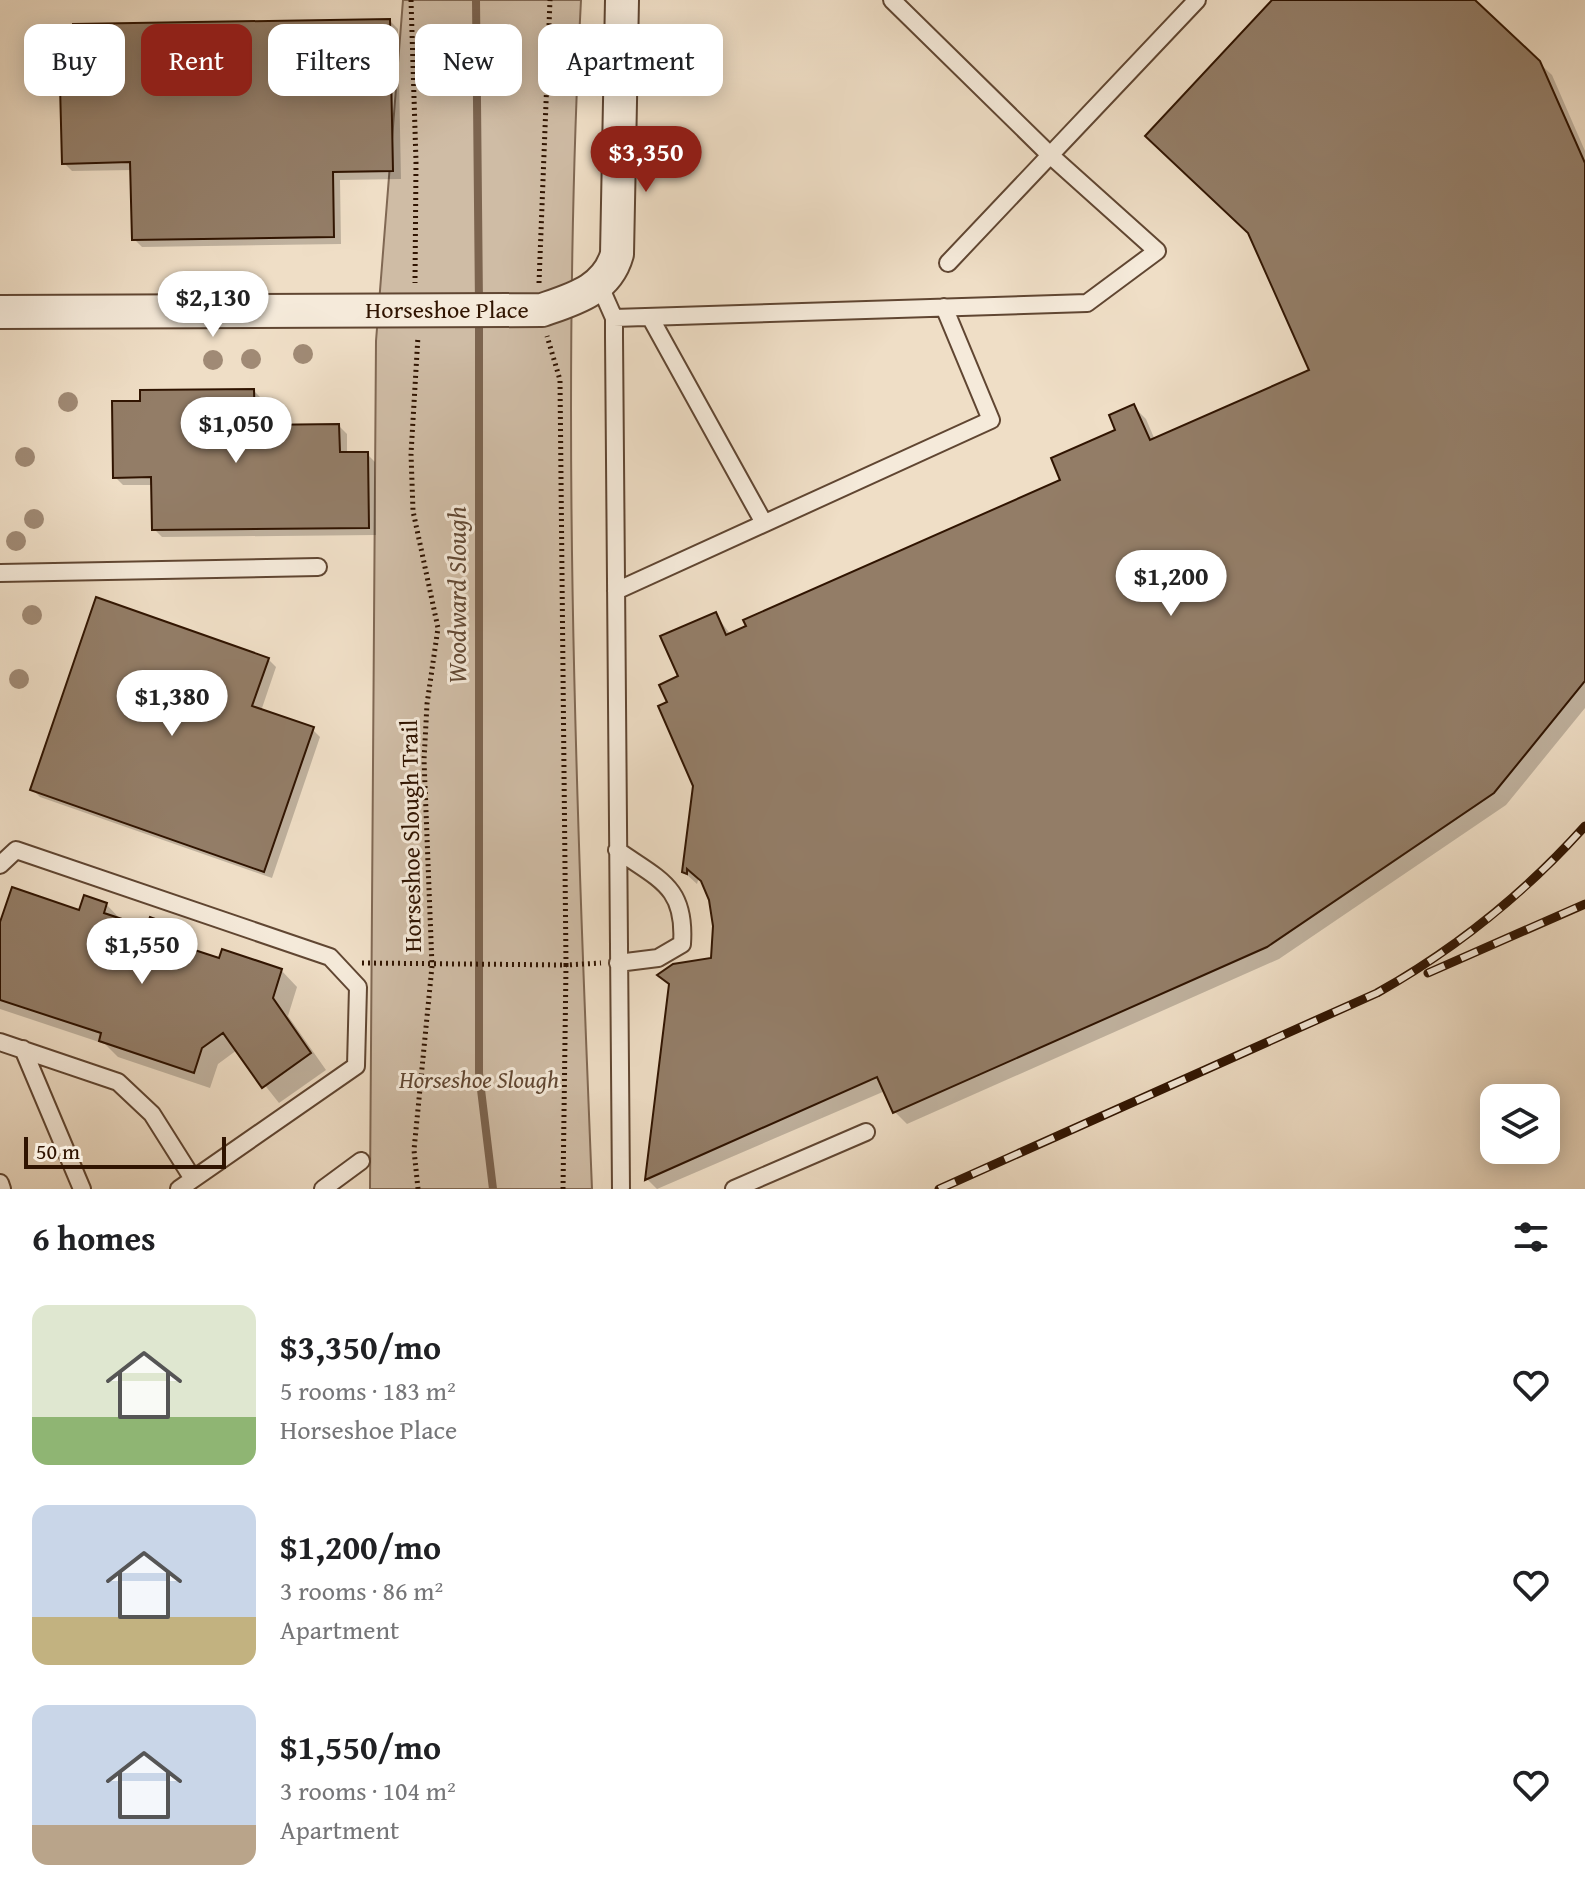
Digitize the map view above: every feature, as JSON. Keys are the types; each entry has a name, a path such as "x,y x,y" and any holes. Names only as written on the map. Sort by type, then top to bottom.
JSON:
{"street":[{"path":"599,284 607,277 617,254 622,0"},
{"name":"Horseshoe Place","path":"0,312 542,310 578,298 599,284"}],"lane":[{"path":"614,318 1087,303 1157,251 1050,155 892,0"},
{"path":"948,263 1197,0"},
{"path":"599,284 614,318 621,1189"},
{"path":"616,591 991,420 944,307"},
{"path":"650,317 764,523"},
{"path":"0,573 318,567"},
{"path":"0,865 16,850 330,957 358,987 356,1066 186,1184 152,1114 118,1082 0,1042"},
{"path":"617,850 669,887 684,914 682,944 658,958 618,963"},
{"path":"23,1049 82,1189"},
{"path":"734,1189 866,1132"},
{"path":"323,1189 361,1161"},
{"path":"0,1183 2,1189"}],"path":[{"name":"Horseshoe Slough Trail","path":"411,0 419,309 411,454 413,511 438,628 427,704 424,760 432,966 414,1150 418,1189"},
{"path":"539,293 550,0"},
{"path":"545,331 560,380 566,965 563,1189"},
{"path":"335,962 432,966"},
{"name":"Horseshoe Slough Trail","path":"432,966 618,963"}],"green space":[{"name":"Horseshoe Slough","path":"403,0 581,0 580,24 538,24 538,96 577,96 572,297 573,594 592,1189 370,1189 376,341 395,96 399,96"}],"building":[{"path":"1272,0 1475,0 1540,61 1585,163 1585,681 1494,793 1267,947 893,1113 877,1077 645,1180 669,984 657,975 673,964 711,958 713,926 709,900 701,881 687,869 687,874 682,872 693,786 658,706 667,702 659,685 678,676 660,636 716,612 726,635 746,626 743,620 1060,480 1051,458 1115,430 1109,415 1134,404 1150,440 1309,370 1248,233 1145,136"},
{"path":"390,19 390,24 268,24 268,96 392,96 393,171 333,172 334,237 132,240 130,162 62,164 60,96 125,96 125,24 73,24"},
{"path":"254,389 255,425 339,424 340,452 368,452 369,528 152,530 151,477 113,478 112,401 140,401 140,390"},
{"path":"96,597 269,658 252,706 314,727 264,872 30,790"},
{"path":"12,887 79,910 84,895 107,903 104,913 146,927 150,917 169,924 164,940 219,958 222,949 282,969 273,998 311,1053 262,1088 223,1033 202,1048 194,1073 99,1041 101,1033 0,1000 0,922"}],"waterway":[{"name":"Woodward Slough","path":"476,0 479,305"},
{"name":"Woodward Slough","path":"479,319 479,1073 493,1189"}],"railway":[{"path":"939,1189 1377,993 1435,957 1488,918 1538,874 1585,826"},
{"path":"1428,973 1585,904"}]}
